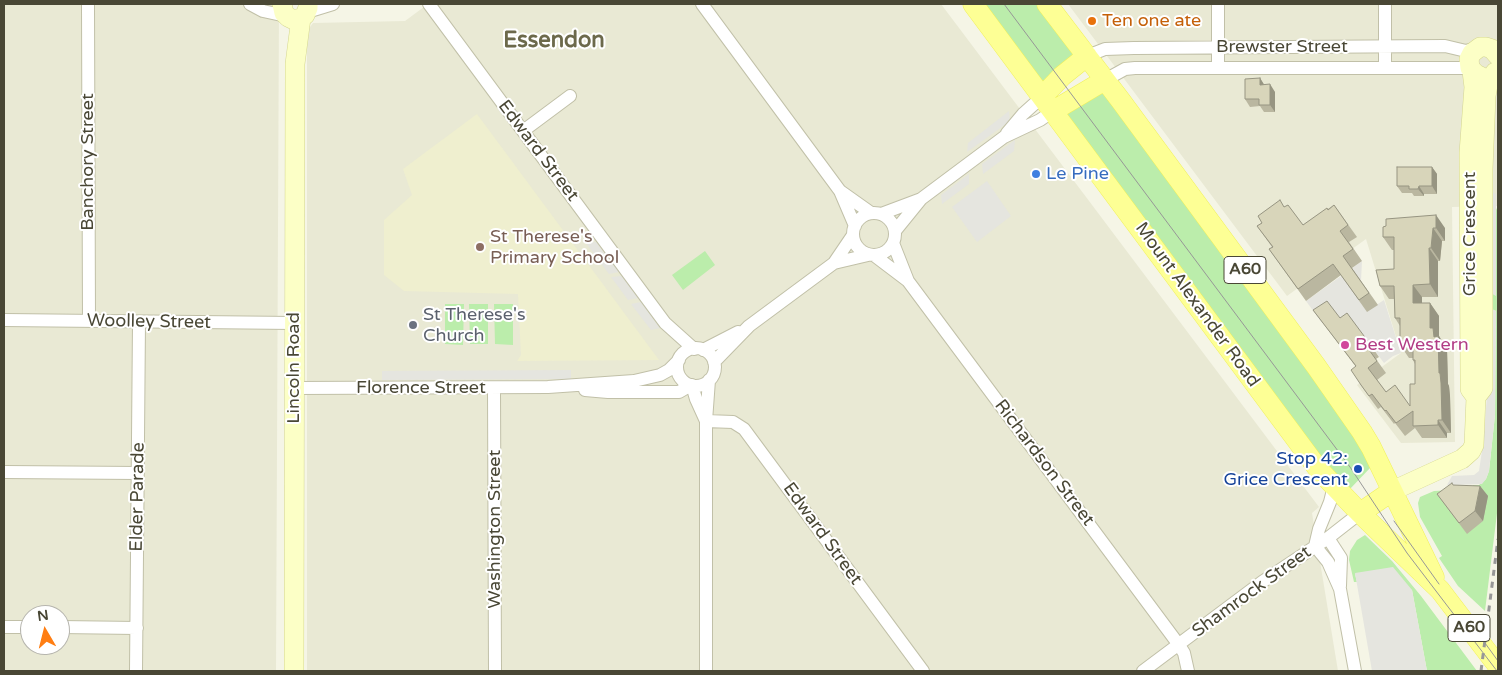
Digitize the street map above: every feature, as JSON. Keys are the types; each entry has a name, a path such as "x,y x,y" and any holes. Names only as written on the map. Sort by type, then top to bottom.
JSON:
{"main road":[{"name":"Mount Alexander Road","path":"973,4 1298,442 1334,486 1440,590 1498,666"},
{"name":"Mount Alexander Road","path":"1047,4 1324,376 1371,447 1440,590"},
{"name":"Lincoln Road","path":"293,11 295,64 294,671"},
{"path":"1047,104 1060,78 1087,56"},
{"path":"1471,69 1483,77 1491,75 1492,56"},
{"name":"Grice Crescent","path":"1478,120 1492,56"},
{"name":"Grice Crescent","path":"1392,491 1462,459 1471,451 1475,440 1476,396 1483,388 1477,307 1478,120 1471,69"},
{"path":"1047,104 1104,80"},
{"path":"1360,513 1392,491"}],"street":[{"name":"Banchory Street","path":"88,4 88,321"},
{"path":"251,4 263,12 293,11 333,4"},
{"name":"Edward Street","path":"429,4 665,323 680,358"},
{"path":"702,4 840,192 854,230 857,247 871,255"},
{"path":"1218,4 1218,68"},
{"path":"1385,4 1385,67"},
{"name":"Brewster Street","path":"1087,56 1105,49 1385,46 1445,46 1492,56"},
{"name":"Brewster Street","path":"1104,80 1130,68 1385,67 1471,69"},
{"path":"523,131 570,96"},
{"path":"714,362 749,326 834,263 852,257 886,252 894,237 921,199 1004,137 1040,120 1047,104"},
{"path":"1004,137 1023,114 1047,104"},
{"path":"840,192 890,221 894,237"},
{"path":"834,263 864,216 876,214 921,199"},
{"name":"Richardson Street","path":"894,237 908,280 1180,645 1188,671"},
{"name":"Richardson Street","path":"871,255 908,280"},
{"name":"Woolley Street","path":"4,320 294,323"},
{"name":"Elder Parade","path":"136,671 139,322"},
{"name":"Edward Street","path":"665,323 698,349"},
{"path":"698,349 708,352 714,362 714,372 709,380 701,385 692,385 685,382 678,372 680,358 684,352 698,349 749,326"},
{"name":"Florence Street","path":"294,388 548,387 634,381 648,379 669,370 680,358"},
{"path":"706,671 706,421 709,380"},
{"path":"692,385 696,400 706,421"},
{"name":"Florence Street","path":"548,387 608,392 679,392 692,385"},
{"name":"Washington Street","path":"494,388 496,671"},
{"name":"Edward Street","path":"706,421 733,422 744,429 924,671"},
{"path":"4,472 138,473"},
{"path":"1334,486 1330,502 1318,529 1315,546 1328,562 1340,589"},
{"name":"Shamrock Street","path":"1144,671 1262,582 1328,538 1360,513"},
{"path":"1328,538 1341,558 1340,589 1355,671"},
{"path":"4,627 20,627"},
{"path":"70,627 137,628"}],"shaded area":[{"path":"4,4 279,4 276,671 4,671"},
{"path":"428,4 941,4 1319,507 1312,513 1338,671 307,671 307,31 313,23 405,21"},
{"path":"1068,4 1498,4 1498,206 1452,207 1455,442 1401,443 1357,385 1401,353 1366,239 1287,296"},
{"path":"1009,111 1010,121 967,152 968,143"},
{"name":"St Therese's Primary School","path":"477,114 659,360 517,361 521,355 518,294 404,291 384,275 384,220 412,195 403,169"},
{"path":"1015,140 1014,151 983,174 982,164"},
{"path":"969,174 969,184 942,204 941,195"},
{"path":"987,181 1011,216 977,242 952,207"},
{"path":"1489,191 1496,194 1496,296 1487,291"},
{"path":"596,242 619,272 609,274 586,243"},
{"path":"1362,261 1361,281 1367,311 1384,300 1401,353 1384,363 1356,326 1349,330 1336,313 1322,323 1306,301"},
{"path":"622,276 638,298 628,300 611,277"},
{"path":"641,302 660,328 651,330 631,304"},
{"path":"1487,307 1496,311 1495,415 1489,471 1482,484 1447,485 1452,476 1474,475 1479,471 1487,396"},
{"path":"571,370 571,379 382,380 382,371"},
{"path":"1393,567 1412,590 1427,671 1372,671 1355,573"}],"green space":[{"path":"980,4 1038,4 1077,56 1042,87"},
{"path":"1103,89 1315,373 1357,441 1371,467 1349,490 1342,486 1062,114"},
{"path":"1498,206 1498,505 1485,611 1458,586 1439,558 1442,556 1420,517 1418,503 1420,497 1434,491 1473,489 1473,485 1479,485 1486,479 1489,471 1495,415 1496,311 1487,307 1487,291 1496,295 1496,210"},
{"path":"705,251 715,265 683,290 672,275"},
{"path":"445,304 464,304 463,345 445,344"},
{"path":"469,304 488,304 488,344 470,344"},
{"path":"494,304 513,304 513,345 495,344"},
{"path":"1365,535 1392,561 1421,596 1477,671 1427,671 1412,590 1355,574 1357,582 1354,582 1349,560 1350,551 1357,540"}],"building":[{"path":"1260,78 1260,85 1270,84 1270,105 1259,105 1259,99 1245,99 1245,79"},
{"path":"1397,167 1432,167 1432,186 1419,186 1418,189 1409,189 1409,186 1397,186"},
{"path":"1280,200 1284,207 1288,205 1303,225 1334,205 1348,225 1340,231 1353,249 1343,256 1369,293 1359,300 1333,264 1298,289 1269,249 1273,247 1257,226 1262,223 1258,216"},
{"path":"1436,215 1436,228 1433,228 1431,248 1429,248 1430,284 1413,285 1413,303 1430,303 1430,328 1433,328 1434,337 1438,336 1442,420 1438,420 1438,425 1413,426 1413,411 1396,423 1372,394 1369,396 1351,370 1356,366 1313,310 1327,301 1340,318 1347,313 1370,344 1367,347 1377,361 1368,368 1386,392 1395,385 1410,406 1410,384 1415,384 1413,345 1400,345 1400,318 1395,318 1394,286 1380,286 1376,270 1394,269 1394,237 1383,237 1383,227 1386,226 1386,219"},
{"path":"1452,483 1453,485 1480,486 1475,511 1459,523 1437,494"}],"tram line":[{"path":"1004,4 1350,467 1407,553 1497,671"},
{"path":"1394,521 1439,584"},
{"path":"1485,643 1498,661"}],"railway":[{"path":"1481,671 1498,539"}],"place":[{"name":"Ten one ate","path":"1092,21"},
{"name":"Le Pine","path":"1036,174"},
{"name":"St Therese's Primary School","path":"480,247"},
{"name":"St Therese's Church","path":"413,325"},
{"name":"Best Western","path":"1345,345"},
{"name":"Stop 42: Grice Crescent","path":"1358,469"}],"district":[{"name":"Essendon","path":"554,41"}]}
